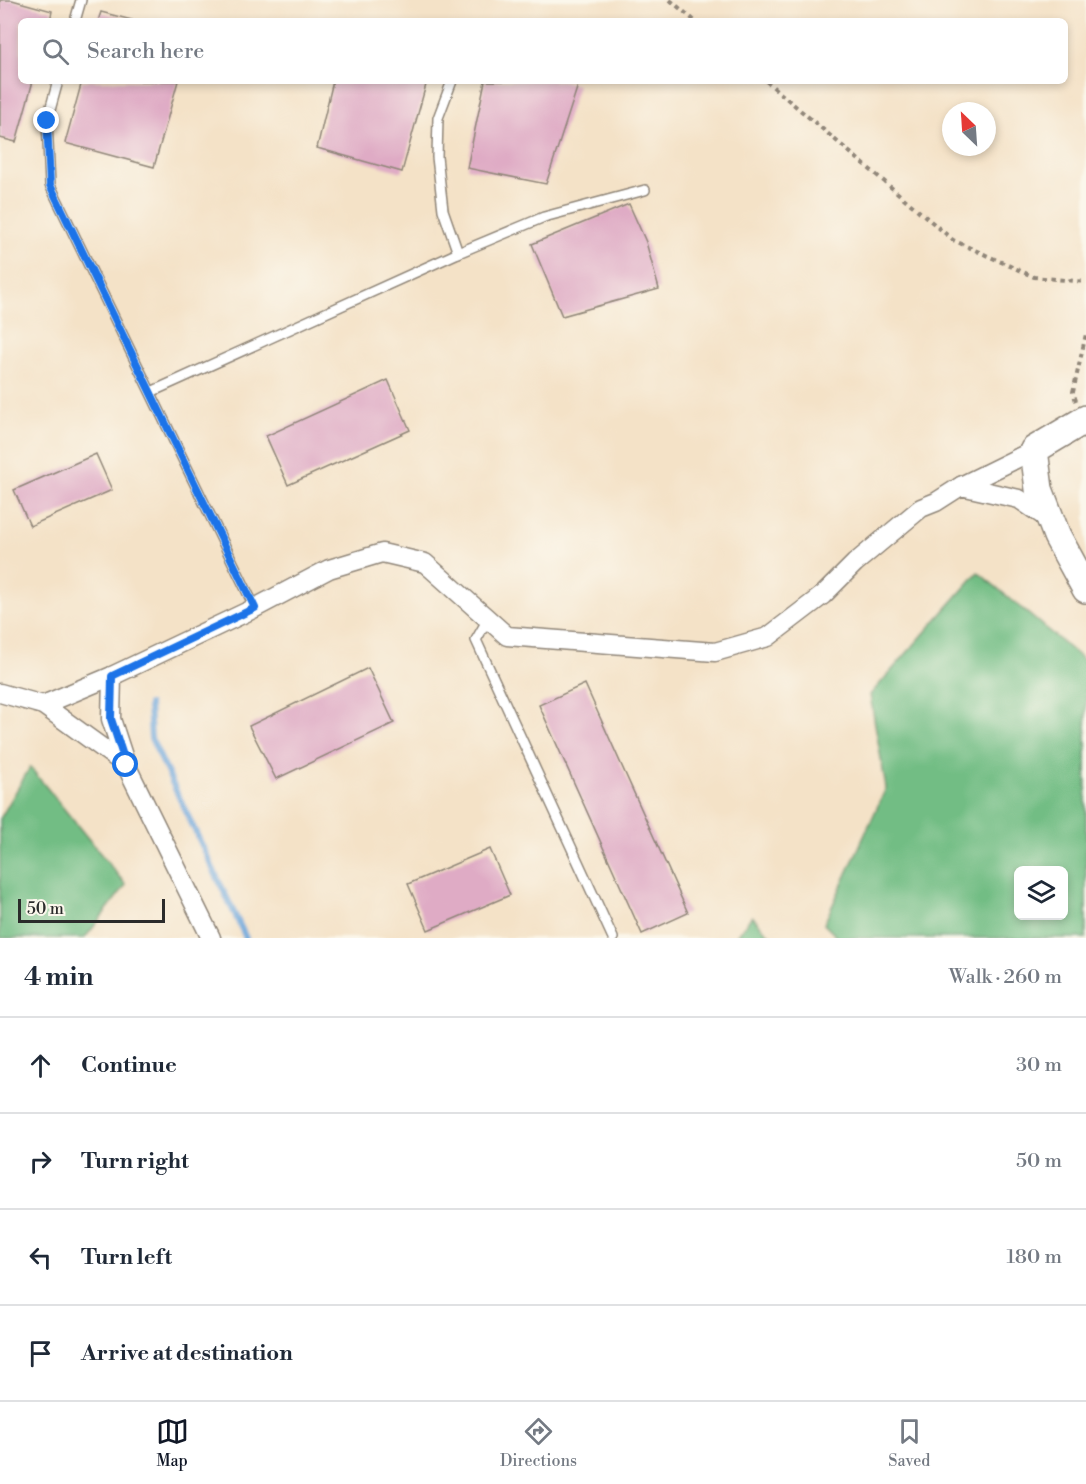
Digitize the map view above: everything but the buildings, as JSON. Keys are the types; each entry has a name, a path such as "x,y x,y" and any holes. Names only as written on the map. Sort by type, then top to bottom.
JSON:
{"street":[{"path":"43,705 112,676 255,608 329,569 382,553 425,563 507,636 715,652 768,637 823,595 855,563 921,508 1034,450 1084,420"},
{"path":"1034,450 1039,489 1057,536"},
{"path":"961,486 1019,499 1044,516 1086,589"},
{"path":"112,676 111,719 126,765 211,938"},
{"path":"0,693 43,705 126,765"}],"lane":[{"path":"76,18 81,0"},
{"path":"57,84 47,121 50,185 255,608"},
{"path":"451,84 438,118 437,157 443,210 458,253"},
{"path":"151,393 458,253 544,217 645,190"},
{"path":"488,620 476,640 614,938"}],"path":[{"path":"670,0 691,18"},
{"path":"770,84 953,240 1034,277 1086,282"},
{"path":"1084,420 1073,392 1086,334"}],"green space":[{"path":"978,572 1086,662 1086,938 838,938 824,924 886,788 870,695"},
{"path":"30,767 126,885 85,938 0,938 0,819"},
{"path":"752,916 772,938 735,938"}],"waterway":[{"path":"149,705 151,738 246,938"}],"route":[{"path":"47,121 50,185 255,608 112,676 111,719 126,765"}]}
